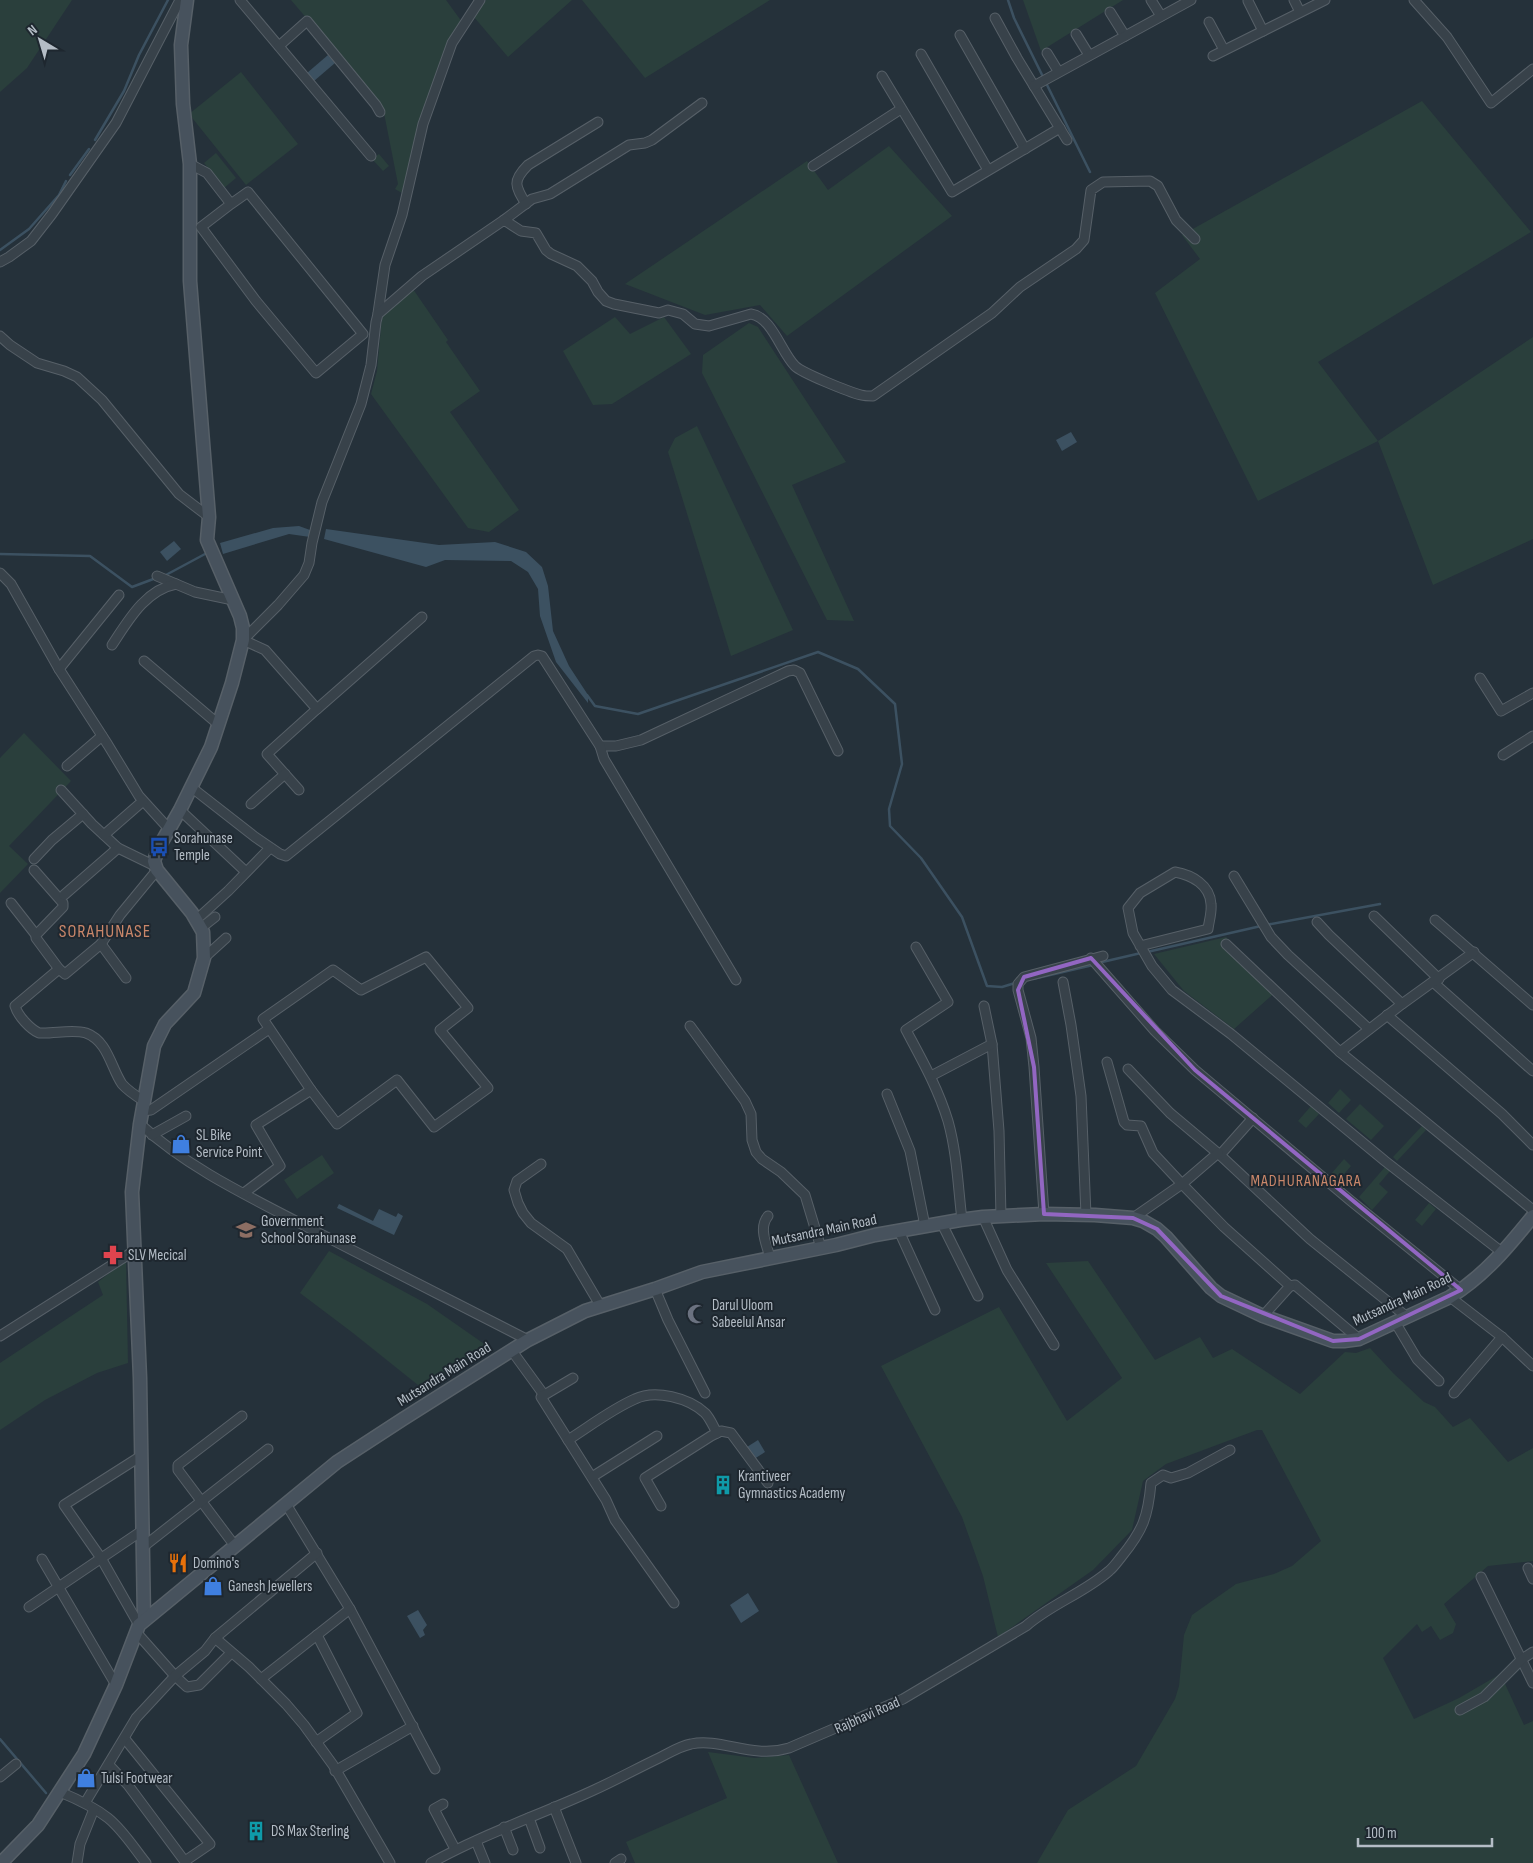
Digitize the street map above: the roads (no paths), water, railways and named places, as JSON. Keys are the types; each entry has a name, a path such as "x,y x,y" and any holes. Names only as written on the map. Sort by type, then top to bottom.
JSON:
{"street":[{"path":"0,262 31,241 116,123 180,0"},
{"path":"1,1863 38,1825 84,1754 116,1685 140,1625 143,1546 140,1378 132,1192 149,1064 158,1035 165,1024 194,993 204,958 203,932 156,868 154,861 158,847 180,810 211,746 232,683 243,640 243,628 233,600 207,540 209,518 190,281 190,164 183,104 181,44 187,0"},
{"path":"240,0 371,156"},
{"path":"243,640 278,605 304,575 309,564 322,502 361,404 371,365 386,265 402,215 423,124 452,43 480,0"},
{"path":"1151,0 1161,16"},
{"path":"1034,86 1058,71 1191,0"},
{"path":"1294,0 1300,12"},
{"path":"1212,56 1325,0"},
{"path":"1414,0 1447,37 1491,103 1533,70"},
{"path":"1248,1 1263,31"},
{"path":"1110,12 1125,36"},
{"path":"995,18 1067,140"},
{"path":"279,46 307,22 380,112"},
{"path":"1209,22 1224,50"},
{"path":"1076,34 1089,55"},
{"path":"960,35 1024,149"},
{"path":"1047,53 1058,71"},
{"path":"921,54 988,170"},
{"path":"882,76 952,192 1060,128"},
{"path":"378,314 422,276 532,199 550,194 629,145 652,140 702,103"},
{"path":"813,166 901,109"},
{"path":"526,204 516,189 516,182 520,172 528,165 598,122"},
{"path":"190,164 207,173 231,204"},
{"path":"504,220 521,230 536,233 546,250 577,266 586,273 606,301 658,313 668,310 683,314 695,324 709,326 752,314 758,315 767,323 794,365 805,374 861,395 873,396 992,313 1020,287 1076,249 1084,240 1091,190 1103,182 1150,180 1158,186 1176,220 1195,239"},
{"path":"248,192 363,334 316,373 256,301 202,227 231,204 248,192"},
{"path":"0,336 37,363 64,371 76,377 102,400 179,494 209,518"},
{"path":"0,573 11,584 59,669 143,801 169,829"},
{"path":"160,578 195,592 233,600"},
{"path":"112,645 145,602 158,591 176,584"},
{"path":"59,669 119,595"},
{"path":"298,790 267,754 422,617"},
{"path":"243,640 265,650 317,709"},
{"path":"192,787 270,848 286,856 538,654 542,656 600,746 604,759 736,980"},
{"path":"144,661 218,724"},
{"path":"600,746 616,746 641,740 788,671 794,670 800,673 838,751"},
{"path":"1480,678 1501,711 1533,693"},
{"path":"67,766 102,736"},
{"path":"1503,754 1533,736"},
{"path":"251,804 285,774"},
{"path":"61,790 118,848 156,868"},
{"path":"104,835 143,801"},
{"path":"180,810 246,872"},
{"path":"34,858 52,840 84,814"},
{"path":"64,895 118,848"},
{"path":"198,924 270,848"},
{"path":"11,903 62,973 68,972 101,944 156,868"},
{"path":"34,870 64,905 36,935"},
{"path":"1140,946 1208,929 1211,903 1203,885 1188,874 1174,872 1140,894 1128,908 1133,934 1140,946 1152,966 1172,990 1238,1040 1386,1161 1503,1253"},
{"path":"1234,876 1271,937 1288,955 1369,1028"},
{"path":"1374,916 1436,981 1533,1071"},
{"path":"198,924 215,917"},
{"path":"1435,920 1533,1004"},
{"path":"1317,922 1402,1004"},
{"path":"204,958 226,938"},
{"path":"101,944 126,978"},
{"path":"1226,944 1340,1052 1533,1210"},
{"path":"916,946 948,1002 906,1030 931,1076 948,1120 962,1220"},
{"path":"1340,1052 1369,1028 1474,952"},
{"path":"1044,1214 1031,1038 1018,984 1024,977 1103,956"},
{"path":"426,957 468,1008 440,1030 488,1088 434,1127 397,1080 337,1124 269,1030 263,1018 333,970 361,990 426,957"},
{"path":"1091,958 1155,1031 1195,1070 1346,1197 1461,1290"},
{"path":"59,969 16,1006 18,1013 39,1033 86,1033 94,1038 108,1055 121,1082 142,1112 152,1135 178,1155 244,1193 528,1340"},
{"path":"1063,982 1072,1025 1081,1096 1086,1215"},
{"path":"984,1006 992,1044 999,1131 1001,1217"},
{"path":"1387,1016 1502,1114 1533,1145"},
{"path":"690,1026 745,1101 751,1114 752,1140 756,1152 762,1159 785,1176 805,1196 822,1248"},
{"path":"142,1112 151,1110 269,1030"},
{"path":"931,1076 992,1044"},
{"path":"1107,1062 1124,1122 1127,1125 1141,1126 1153,1153 1224,1227 1290,1286 1294,1285 1359,1339"},
{"path":"1128,1069 1170,1113 1219,1154 1310,1239 1407,1317"},
{"path":"244,1193 280,1166 256,1125 311,1090"},
{"path":"887,1094 910,1151 925,1226"},
{"path":"152,1135 186,1116"},
{"path":"1133,1218 1182,1184 1219,1154 1253,1118"},
{"path":"541,1164 517,1181 514,1190 518,1203 523,1214 531,1223 567,1249 600,1306"},
{"name":"Mutsandra Main Road","path":"140,1625 337,1462 512,1350 584,1311 702,1272 899,1231 983,1217 1044,1214 1133,1218 1150,1225 1166,1237 1195,1272 1221,1296 1263,1316 1333,1341 1344,1342 1359,1339 1450,1297 1461,1290 1503,1253 1533,1216"},
{"path":"768,1216 764,1221 763,1227 770,1258"},
{"path":"983,1217 1007,1270 1054,1345"},
{"path":"942,1224 978,1296"},
{"path":"899,1231 935,1310"},
{"path":"0,1336 134,1251"},
{"path":"1263,1316 1290,1286"},
{"path":"655,1289 668,1320 705,1392"},
{"path":"1450,1297 1502,1337 1533,1366"},
{"path":"1395,1322 1416,1359 1439,1382"},
{"path":"1454,1393 1502,1337"},
{"path":"512,1350 544,1395"},
{"path":"573,1378 541,1397 606,1500 615,1520 674,1603"},
{"path":"568,1440 636,1398 650,1395 666,1396 695,1405 706,1415 717,1433"},
{"path":"235,1546 180,1474 178,1465 242,1416"},
{"path":"661,1506 645,1478 721,1431 731,1433 768,1483"},
{"path":"592,1477 657,1436"},
{"path":"143,1546 268,1449"},
{"name":"Rajbhavi Road","path":"430,1863 504,1827 554,1807 691,1744 709,1743 772,1752 789,1748 903,1699 1026,1626 1037,1616 1109,1571 1136,1538 1144,1522 1150,1498 1151,1483 1163,1475 1171,1478 1188,1472 1230,1450"},
{"path":"141,1456 64,1506 101,1558 140,1625 175,1676 188,1687 199,1685 231,1653"},
{"path":"286,1504 350,1609 435,1770"},
{"path":"28,1607 142,1530"},
{"path":"85,1803 136,1718 175,1676 204,1651 214,1638 317,1553"},
{"path":"42,1559 116,1685"},
{"path":"1528,1568 1533,1579"},
{"path":"1481,1577 1533,1683"},
{"path":"261,1679 350,1609"},
{"path":"316,1742 357,1713 317,1635"},
{"path":"214,1638 249,1666 286,1704 316,1742 390,1863"},
{"path":"1460,1710 1484,1697 1522,1658 1533,1652"},
{"path":"335,1772 413,1726"},
{"path":"109,1765 128,1785 186,1862 210,1844 125,1739"},
{"path":"0,1777 16,1764"},
{"path":"60,1792 85,1803 109,1818 146,1863"},
{"path":"443,1804 434,1809 455,1850"},
{"path":"554,1807 576,1863"},
{"path":"77,1863 80,1844 94,1809"},
{"path":"529,1818 540,1848"},
{"path":"504,1827 513,1850"},
{"path":"476,1842 485,1863"}],"water":[{"path":"328,55 335,63 314,81 307,73"},
{"path":"1071,432 1077,442 1062,451 1056,440"},
{"path":"299,526 310,530 310,537 289,534 223,554 220,543 273,528"},
{"path":"326,529 439,545 495,542 526,552 542,567 548,586 553,631 569,666 588,695 588,703 556,662 540,616 538,589 528,572 511,561 445,560 426,567 324,539"},
{"path":"174,541 181,549 167,561 160,552"},
{"path":"339,1204 373,1221 379,1209 396,1217 398,1213 403,1216 394,1235 337,1208"},
{"path":"758,1440 765,1452 754,1459 747,1447"},
{"path":"748,1593 759,1611 741,1623 730,1605"},
{"path":"418,1610 427,1625 423,1630 425,1635 420,1638 407,1616"}],"waterway":[{"path":"95,140 124,91 139,55 168,0"},
{"path":"1008,0 1014,18 1090,172"},
{"path":"70,175 89,149"},
{"path":"0,250 29,229 59,195 66,181"},
{"path":"0,554 90,556 132,587 156,578"},
{"path":"164,576 205,554"},
{"path":"587,695 595,706 638,714 818,652 858,669 895,704 902,764 889,809 890,826 921,858 962,917 987,986 1002,987 1015,983"},
{"path":"1266,925 1380,904"},
{"path":"1147,952 1261,926"},
{"path":"1098,963 1141,953"},
{"path":"1033,979 1093,965"},
{"path":"0,1739 46,1793"}],"place":[{"name":"Sorahunase Temple","path":"159,847"},
{"name":"SL Bike Service Point","path":"181,1144"},
{"name":"Government School Sorahunase","path":"246,1230"},
{"name":"SLV Mecical","path":"113,1255"},
{"name":"Darul Uloom Sabeelul Ansar","path":"697,1314"},
{"name":"Krantiveer Gymnastics Academy","path":"723,1485"},
{"name":"Domino's","path":"178,1563"},
{"name":"Ganesh Jewellers","path":"213,1586"},
{"name":"Tulsi Footwear","path":"86,1778"},
{"name":"DS Max Sterling","path":"256,1831"}],"district":[{"name":"SORAHUNASE","path":"105,931"},
{"name":"MADHURANAGARA","path":"1306,1180"}]}
